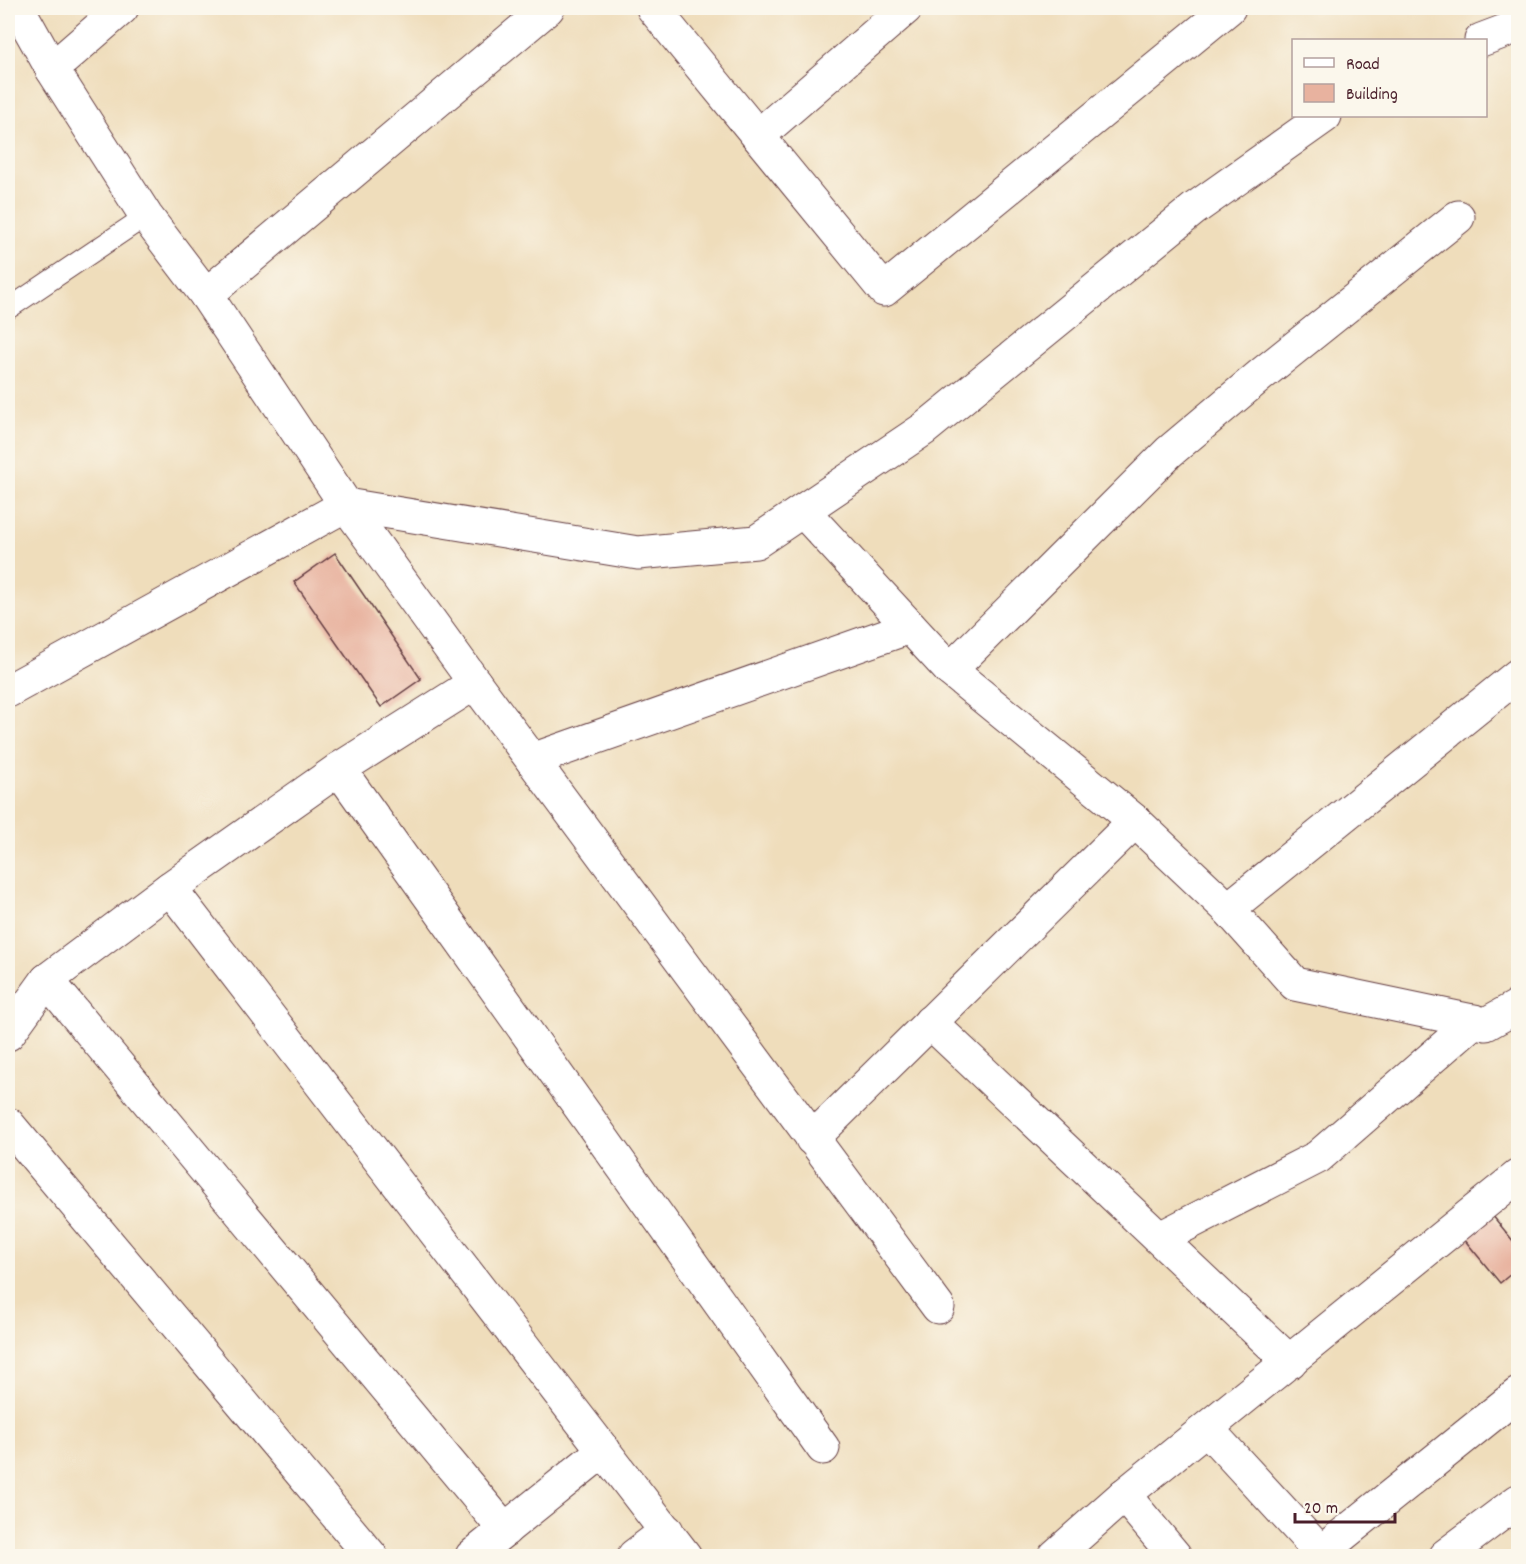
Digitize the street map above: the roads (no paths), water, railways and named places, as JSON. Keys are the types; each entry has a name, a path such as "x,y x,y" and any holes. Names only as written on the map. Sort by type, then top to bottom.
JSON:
{"street":[{"path":"18,8 52,69 146,216 206,295 346,505 475,683 938,1307"},
{"path":"52,69 122,8"},
{"path":"206,295 548,8"},
{"path":"653,8 884,290 1229,8"},
{"path":"758,136 906,8"},
{"path":"1484,39 1518,26"},
{"path":"8,691 346,505 638,553 756,542 924,429 1194,209 1324,117"},
{"path":"950,670 1170,452 1262,374 1458,217"},
{"path":"803,511 950,670 1135,821 1228,909 1295,984 1486,1024 1518,1005"},
{"path":"532,760 910,627"},
{"path":"1228,909 1518,675"},
{"path":"8,1034 47,980 170,888 339,769 475,683"},
{"path":"339,769 824,1448"},
{"path":"812,1139 1135,821"},
{"path":"170,888 676,1544 634,1557"},
{"path":"47,980 505,1530"},
{"path":"1160,1238 1318,1157 1474,1021"},
{"path":"930,1022 1290,1362"},
{"path":"8,1124 371,1557"},
{"path":"1055,1557 1124,1496 1518,1176"},
{"path":"1207,1430 1322,1555 1518,1394"},
{"path":"472,1557 604,1450"},
{"path":"1124,1496 1175,1557"},
{"path":"1445,1557 1518,1501"}],"lane":[{"path":"8,309 146,216"}]}
